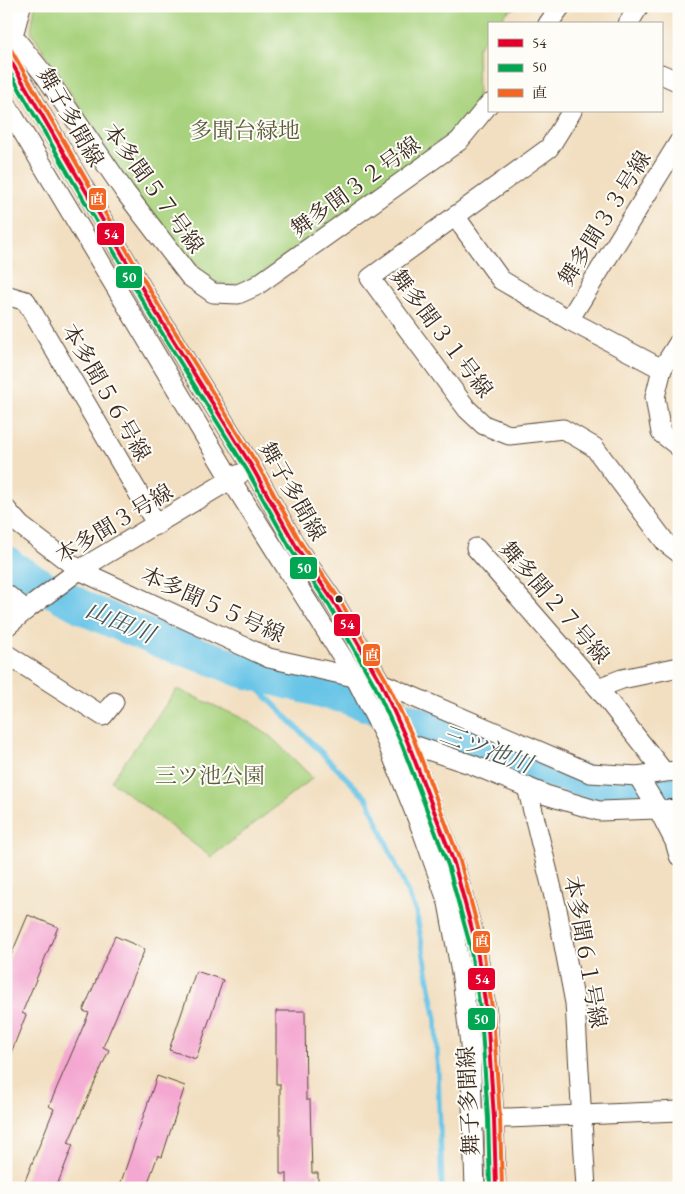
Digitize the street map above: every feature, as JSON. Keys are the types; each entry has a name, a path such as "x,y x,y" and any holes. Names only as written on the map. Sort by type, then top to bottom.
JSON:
{"street":[{"path":"8,46 21,6"},
{"path":"549,22 561,6"},
{"path":"629,22 639,6"},
{"name":"本多聞５７号線","path":"8,46 46,77 125,192 190,276 213,292 238,294"},
{"name":"舞子多聞線","path":"8,46 154,309 252,467 298,548 334,602 381,683 408,743 454,864 476,944 488,1014 496,1188"},
{"path":"662,74 679,82"},
{"name":"舞子多聞線","path":"6,104 231,480 355,677 384,735 423,833 448,903 462,978 470,1044 475,1188"},
{"name":"舞多聞３２号線","path":"238,294 256,286 459,141 488,105"},
{"name":"舞多聞３１号線","path":"571,112 549,148 370,278 466,409 484,425 509,435 563,429 594,448 666,543 679,553"},
{"name":"舞多聞３３号線","path":"569,320 679,142"},
{"path":"456,216 501,280 569,320 662,369"},
{"name":"本多聞５６号線","path":"6,295 26,301 157,525"},
{"path":"679,342 662,369 655,397 661,433 679,447"},
{"name":"本多聞３号線","path":"6,627 78,570 157,525 252,467"},
{"name":"本多聞５５号線","path":"6,509 20,525 78,570 269,658 381,683 590,772 638,776 671,772"},
{"name":"舞多聞２７号線","path":"476,548 671,772"},
{"path":"6,594 26,610"},
{"path":"6,654 104,715"},
{"name":"舞多聞２７号線","path":"598,688 622,680 679,668"},
{"path":"384,735 473,766 527,788 599,811 679,810"},
{"path":"638,776 675,842 679,856"},
{"name":"本多聞６１号線","path":"527,788 557,909 575,1004 586,1188"},
{"path":"473,1120 679,1111"}],"green space":[{"name":"多聞台緑地","path":"35,6 357,6 363,11 370,6 519,6 507,12 500,22 488,22 488,35 477,48 478,105 445,137 254,279 231,286 209,281 132,190 31,31"},
{"name":"三ツ池公園","path":"177,689 242,718 270,736 313,778 211,857 111,781"}],"building":[{"path":"28,915 58,927 22,1013 26,1015 7,1063 6,967"},
{"path":"115,936 145,949 103,1047 109,1050 68,1143 73,1145 56,1188 22,1188 54,1109 49,1106 89,1013 83,1011"},
{"path":"196,971 223,980 196,1059 169,1050"},
{"path":"276,1011 305,1011 306,1100 310,1100 312,1173 318,1173 318,1188 287,1188 287,1174 280,1174 280,1084 276,1084"},
{"path":"157,1076 185,1086 162,1157 158,1155 146,1188 119,1188"}],"waterway":[{"name":"三ツ池川","path":"6,562 43,586 92,612 160,641 240,670 346,697 525,764 625,793 679,793"},
{"path":"240,670 368,800 416,912 436,1020 442,1188"}],"transit line":[{"name":"直","path":"11,50 159,306 257,464 302,545 339,599 386,680 414,740 460,861 482,943 493,1014 500,1118 502,1188"},
{"name":"54","path":"6,53 154,309 252,467 297,548 334,602 381,683 408,743 454,863 476,944 487,1014 494,1118 496,1188"},
{"name":"50","path":"6,66 149,312 247,470 292,551 329,605 375,686 402,745 448,865 470,945 481,1015 488,1118 490,1188"}],"water label":[{"name":"山田川","path":"120,622"}]}
